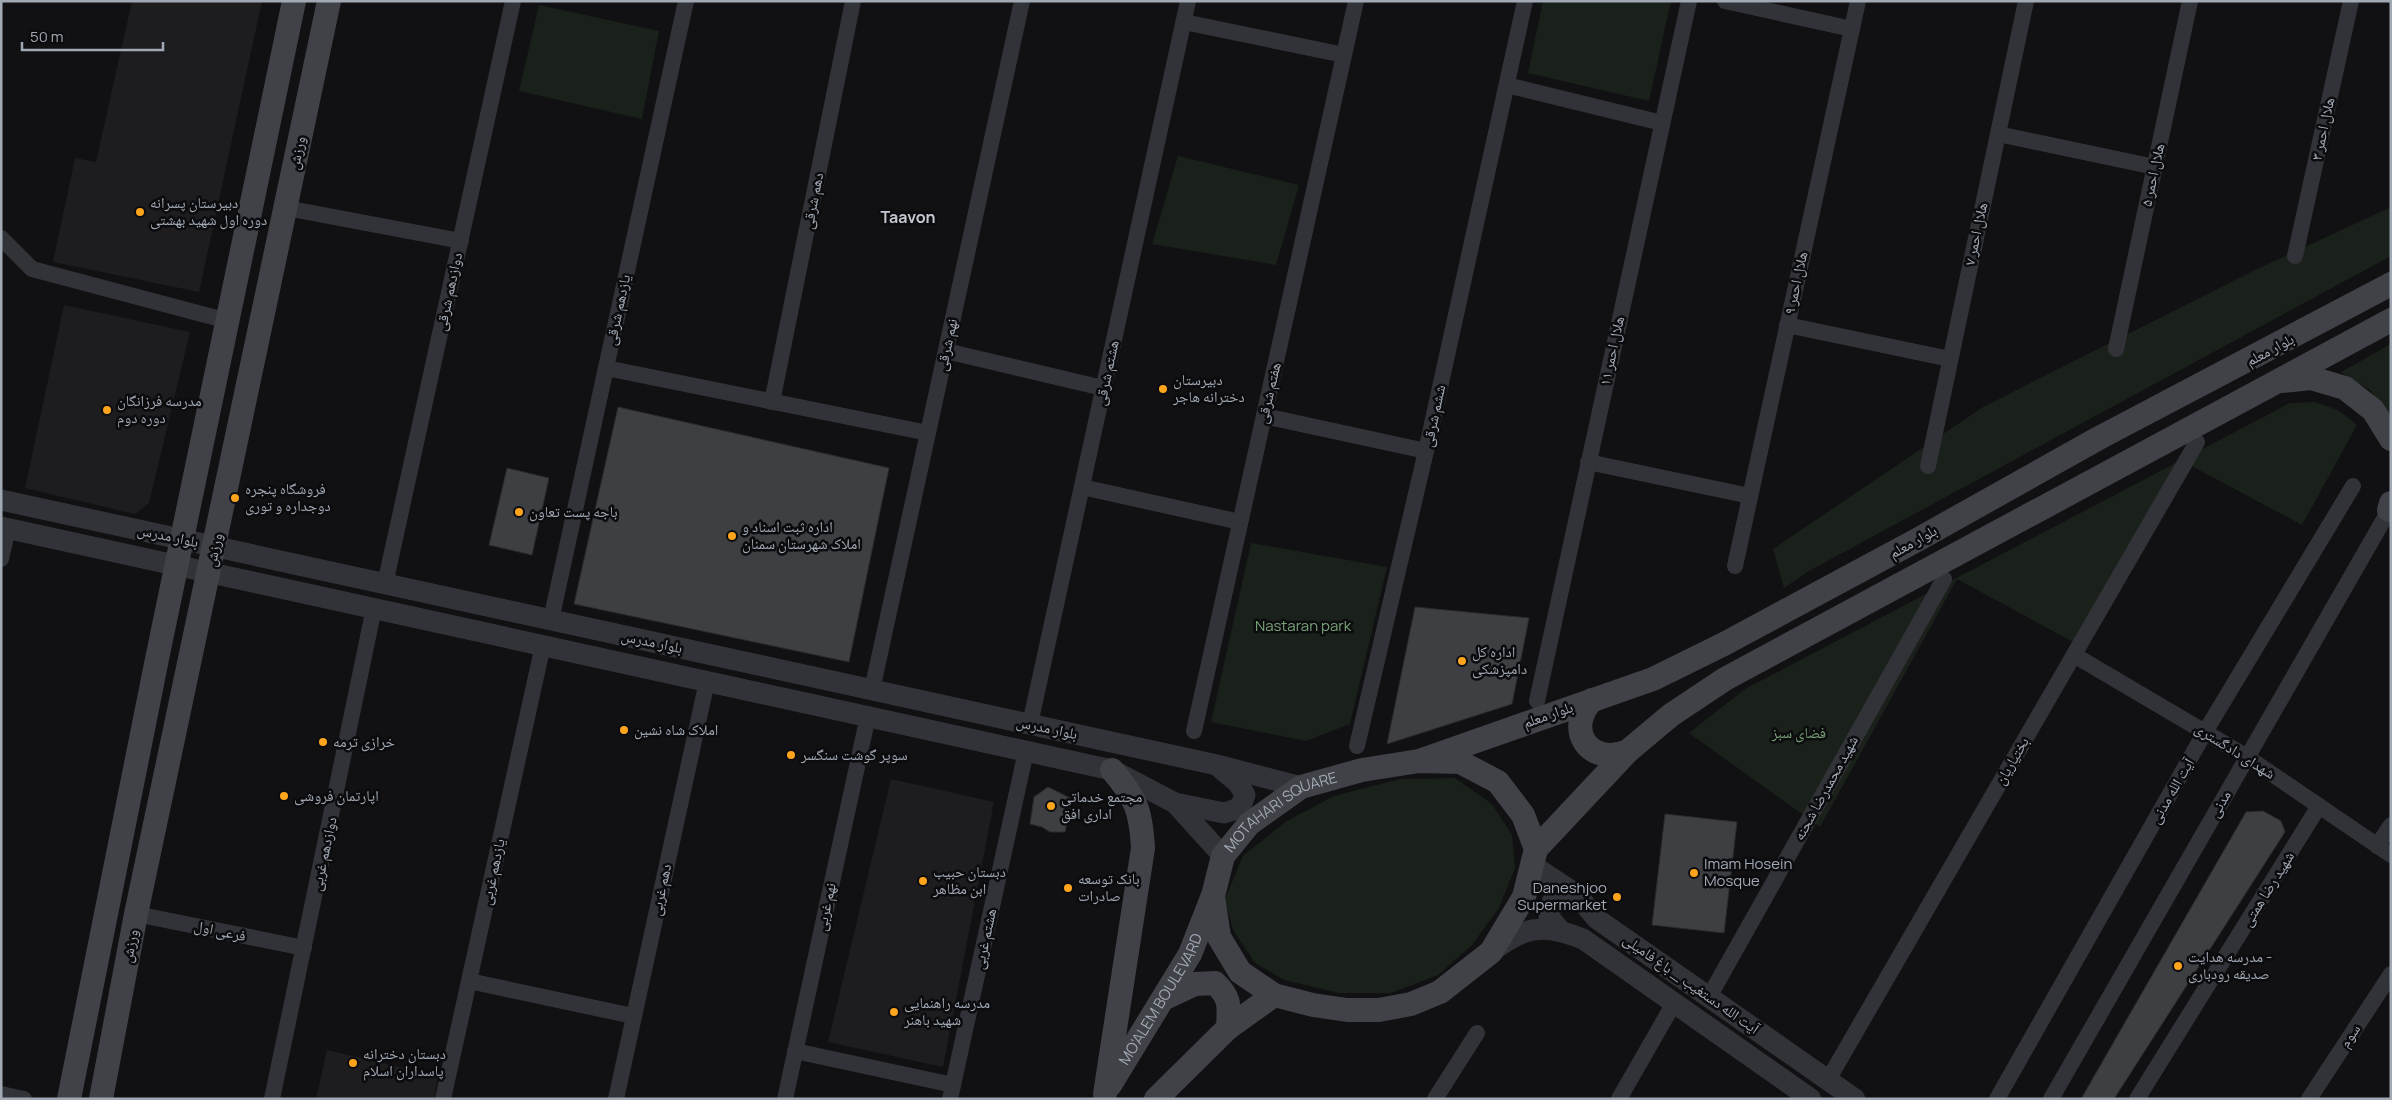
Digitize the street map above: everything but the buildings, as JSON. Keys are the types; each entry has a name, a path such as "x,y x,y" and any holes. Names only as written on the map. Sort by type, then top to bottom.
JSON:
{"main road":[{"name":"ورزش","path":"69,1099 158,654 294,1"},
{"name":"ورزش","path":"101,1099 136,914 210,573 329,1"},
{"path":"241,258 274,263"},
{"name":"بلوار معلم","path":"1418,761 1653,679 1711,651 1917,540 2099,438 2391,284"},
{"name":"بلوار معلم","path":"1534,857 1628,750 1671,715 1725,679 2391,320"},
{"path":"2275,382 2311,378 2345,388 2373,410 2391,440"},
{"path":"158,654 191,660"},
{"path":"1592,700 1584,709 1580,720 1580,732 1585,743 1594,752 1605,756 1617,755 1628,750"},
{"name":"MOTAHARI SQUARE","path":"1418,761 1460,762 1498,782 1523,815 1534,857 1524,897 1491,952 1440,992 1411,1004 1379,1010 1347,1010 1313,1005 1274,995 1240,972 1219,937 1213,896 1223,856 1249,824 1301,787 1362,770 1418,761"},
{"path":"1103,1096 1143,848 1141,819 1130,792 1112,770"},
{"name":"MO'ALEM BOULEVARD","path":"1103,1096 1190,954 1213,896"},
{"path":"1163,999 1195,984 1215,983 1225,993 1229,1004 1228,1028"},
{"path":"1156,1099 1228,1028 1274,995"}],"street":[{"name":"دوازدهم شرقی","path":"386,584 513,1"},
{"name":"یازدهم شرقی","path":"551,620 686,1"},
{"name":"دهم شرقی","path":"772,402 853,1"},
{"name":"نهم شرقی","path":"872,690 1022,1"},
{"name":"هشتم شرقی","path":"1030,724 1188,1"},
{"name":"هفتم شرقی","path":"1194,731 1356,1"},
{"name":"ششم شرقی","path":"1356,746 1426,451 1525,1"},
{"name":"هلال احمر ۱۱","path":"1537,701 1689,1"},
{"path":"1725,1 1852,29"},
{"name":"هلال احمر ۹","path":"1735,566 1858,1"},
{"name":"هلال احمر ۷","path":"1928,466 2026,1"},
{"name":"هلال احمر ۵","path":"2116,349 2190,1"},
{"name":"هلال احمر ۳","path":"2295,256 2351,1"},
{"path":"1184,22 1344,55"},
{"path":"1507,85 1662,123"},
{"path":"1998,134 2155,167"},
{"path":"286,208 460,241"},
{"path":"1,238 32,269 228,320"},
{"path":"1787,325 1950,359"},
{"path":"946,352 1104,388"},
{"path":"606,368 928,433"},
{"path":"1264,416 1426,451"},
{"name":"بختیاریان","path":"1828,1080 2196,442"},
{"path":"1588,462 1750,496"},
{"name":"آیت الله مدنی","path":"1997,1099 2205,732 2353,486"},
{"path":"1082,487 1240,522"},
{"name":"بلوار مدرس","path":"1,500 1217,765 1301,787"},
{"name":"مدنی","path":"2051,1099 2390,507"},
{"path":"1,559 5,528"},
{"name":"بلوار مدرس","path":"5,528 1112,770 1176,803 1223,856"},
{"name":"شهید محمدرضا شحنه","path":"1709,997 1944,579"},
{"name":"دوازدهم غربی","path":"272,1099 374,608"},
{"name":"یازدهم غربی","path":"443,1099 543,645"},
{"path":"672,674 676,647"},
{"name":"شهدای دادگستری","path":"2074,655 2247,757 2384,850"},
{"name":"دهم غربی","path":"616,1099 707,681"},
{"name":"نهم غربی","path":"785,1099 868,716"},
{"name":"هشتم غربی","path":"951,1092 1026,751"},
{"path":"1176,803 1224,813 1240,808 1244,795 1238,783 1217,765"},
{"name":"شهید رضا همتی","path":"2137,1099 2319,806"},
{"path":"2384,850 2391,825"},
{"name":"آیت الله دستغیب _ باغ فامیلی","path":"1534,857 1576,894 1597,918 1855,1099"},
{"path":"1560,930 1549,917 1552,902 1564,895 1576,894"},
{"name":"فرعی اول","path":"136,914 304,948"},
{"name":"آیت الله دستغیب _ باغ فامیلی","path":"1491,952 1511,937 1535,929 1560,930 1583,939 1811,1099"},
{"name":"سوم","path":"2309,1099 2391,974"},
{"path":"469,981 633,1016"},
{"path":"1619,1099 1674,1003"},
{"path":"1435,1099 1477,1033"},
{"path":"795,1051 951,1092"},
{"path":"1,1094 24,1099"}],"shaded area":[{"path":"132,1 262,1 199,292 53,262 75,158 96,162"},
{"name":"مدرسه فرزانگان دوره دوم","path":"64,305 190,332 149,503 135,514 25,488"},
{"name":"دبستان حبیب ابن مظاهر","path":"891,779 994,802 943,1067 828,1042"},
{"name":"دبستان دخترانه پاسداران اسلام","path":"327,1050 438,1076 434,1099 316,1099"}],"green space":[{"path":"1543,1 1671,1 1649,101 1528,73"},
{"path":"539,5 659,31 642,119 519,91"},
{"path":"1178,156 1299,185 1276,265 1152,244"},
{"path":"2391,207 2391,256 1809,571 1784,588 1773,549 1983,407 2255,270"},
{"path":"2391,344 2391,419 2370,390 2341,372"},
{"name":"فضای سبز","path":"2315,402 2338,410 2357,425 2302,525 2186,463 2086,649 1957,579 1820,827 1689,733 1745,689 2290,403"},
{"name":"Nastaran park","path":"1251,543 1387,567 1350,724 1306,741 1211,722"},
{"path":"1455,778 1492,804 1512,835 1515,868 1499,908 1472,945 1438,975 1391,993 1339,993 1284,980 1255,963 1233,930 1225,899 1243,856 1285,822 1334,796 1400,779"}],"place":[{"name":"دبیرستان پسرانه دوره اول شهید بهشتی","path":"140,212"},
{"name":"دبیرستان دخترانه هاجر","path":"1163,389"},
{"name":"مدرسه فرزانگان دوره دوم","path":"107,410"},
{"name":"فروشگاه پنجره دوجداره و توری","path":"235,498"},
{"name":"باجه پست تعاون","path":"519,512"},
{"name":"اداره ثبت اسناد و املاک شهرستان سمنان","path":"732,536"},
{"name":"اداره کل دامپزشکی","path":"1462,661"},
{"name":"املاک شاه نشین","path":"624,730"},
{"name":"خرازی ترمه","path":"323,742"},
{"name":"سوپر گوشت سنگسر","path":"791,755"},
{"name":"اپارتمان فروشی","path":"284,796"},
{"name":"مجتمع خدماتی اداری افق","path":"1051,806"},
{"name":"Imam Hosein Mosque","path":"1694,873"},
{"name":"دبستان حبیب ابن مظاهر","path":"923,881"},
{"name":"بانک توسعه صادرات","path":"1068,888"},
{"name":"Daneshjoo Supermarket","path":"1617,897"},
{"name":"مدرسه هدایت - صدیقه رودباری","path":"2178,966"},
{"name":"مدرسه راهنمایی شهید باهنر","path":"894,1012"},
{"name":"دبستان دخترانه پاسداران اسلام","path":"353,1063"}],"district":[{"name":"Taavon","path":"908,217"}]}
